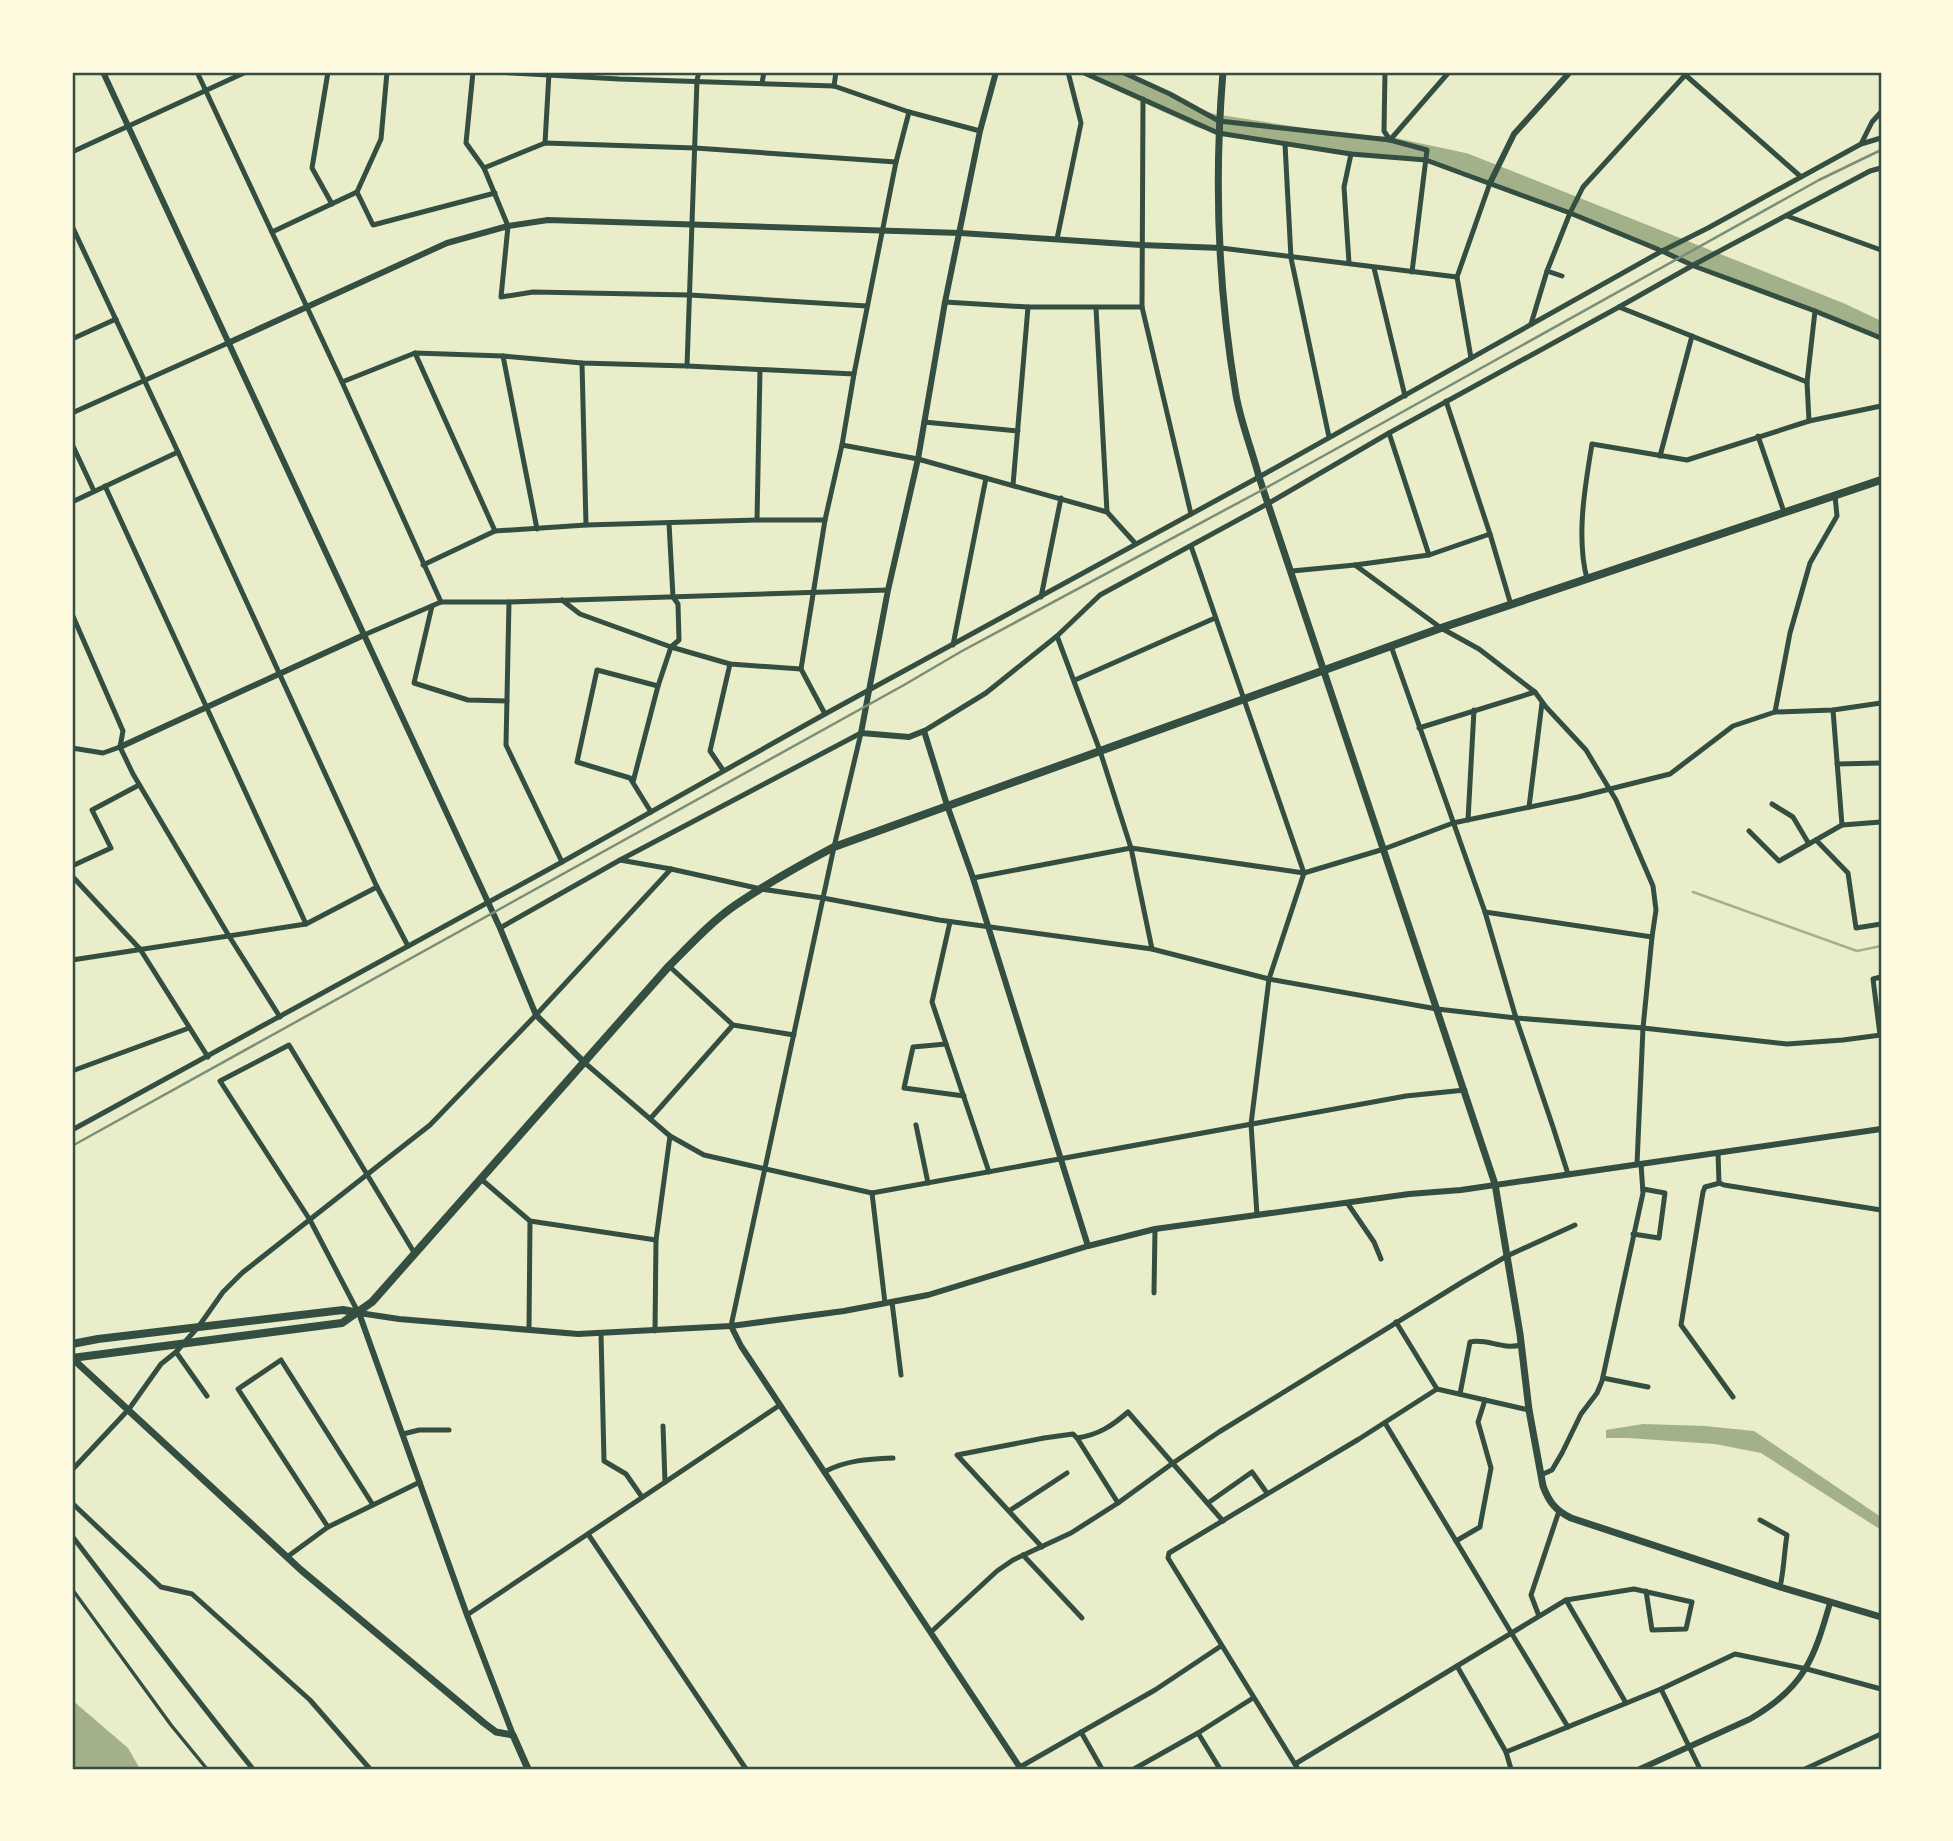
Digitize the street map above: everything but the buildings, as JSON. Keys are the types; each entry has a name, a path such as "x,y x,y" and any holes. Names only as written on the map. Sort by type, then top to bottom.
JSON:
{"main road":[{"path":"1223,72 1218,133 1223,305 1237,398 1259,477 1495,1184 1529,1410 1547,1497 1553,1507 1571,1518 1830,1603 1881,1616"},
{"path":"72,1358 342,1323 359,1313 372,1302 696,938 733,907 834,847 1441,628 1881,480"},
{"path":"72,1344 343,1310 359,1313"},
{"path":"72,1358 287,1557 484,1723 496,1732 513,1735 528,1769"}],"street":[{"path":"103,72 500,928 536,1015 585,1063 670,1136 704,1155 872,1193 1406,1096 1465,1090"},
{"path":"197,72 441,602"},
{"path":"72,152 246,72"},
{"path":"328,72 312,168 332,204"},
{"path":"272,232 356,192 381,139 387,72"},
{"path":"473,72 466,143 484,168 508,226 501,297 533,292 690,295 867,306"},
{"path":"496,72 620,75 834,86 909,112 980,131"},
{"path":"687,366 699,72"},
{"path":"762,83 764,72"},
{"path":"834,86 836,72"},
{"path":"996,72 980,131 945,302 918,459 888,590 861,733 730,1326 1020,1768 1155,1690 1222,1646"},
{"path":"1057,239 1081,122 1068,72"},
{"path":"1082,72 1218,133 1352,154 1426,160 1570,213 1881,338"},
{"path":"1122,72 1219,121 1390,140 1427,150 1412,272"},
{"path":"1385,72 1384,131 1390,140"},
{"path":"1390,140 1450,72"},
{"path":"1471,358 1457,277 1490,182 1514,134 1570,72"},
{"path":"545,143 549,73"},
{"path":"1531,324 1547,271 1570,213 1584,187 1685,73 1800,176"},
{"path":"1143,99 1142,307 1191,513"},
{"path":"825,714 801,669 825,520 842,445 853,374 896,162 909,112"},
{"path":"1861,144 1872,122 1881,112"},
{"path":"72,1130 1259,477 1662,251 1861,144 1881,138"},
{"path":"484,168 545,143 695,148 896,162"},
{"path":"1285,144 1291,258 1329,437"},
{"path":"1349,263 1343,187 1352,154"},
{"path":"500,928 620,860 861,733 909,737 924,731 986,692 1057,636 1100,595 1269,503 1446,401 1695,265 1881,168"},
{"path":"356,192 373,225 495,194"},
{"path":"1787,216 1878,249 1881,240"},
{"path":"72,413 447,243 508,226 548,220 960,233 1221,248 1457,277"},
{"path":"72,226 377,887 408,946"},
{"path":"1374,268 1405,396"},
{"path":"1547,271 1562,276"},
{"path":"945,302 1028,307 1142,307"},
{"path":"1013,485 1028,307"},
{"path":"1619,307 1807,382"},
{"path":"1096,308 1107,512"},
{"path":"1809,421 1807,382 1815,311"},
{"path":"72,339 116,319"},
{"path":"1660,456 1692,336"},
{"path":"342,382 415,352 582,363 853,374"},
{"path":"415,352 495,531"},
{"path":"503,356 537,528"},
{"path":"582,363 586,525"},
{"path":"757,520 760,370"},
{"path":"1446,401 1511,605"},
{"path":"1587,579 1583,566 1583,499 1592,444 1687,460 1809,421 1881,407"},
{"path":"924,422 1018,431"},
{"path":"1389,433 1429,555"},
{"path":"1758,436 1784,512"},
{"path":"72,444 94,491"},
{"path":"842,445 918,459 1107,512 1135,543"},
{"path":"72,502 178,452"},
{"path":"953,645 986,478"},
{"path":"105,486 306,924"},
{"path":"1775,712 1790,634 1810,563 1837,516 1835,496"},
{"path":"1041,597 1060,498"},
{"path":"423,565 495,531 586,525 825,520"},
{"path":"633,782 658,686 671,647 679,640 678,604 673,597 669,523"},
{"path":"1292,572 1429,555 1490,534"},
{"path":"1191,546 1304,873 1269,979 1251,1124 1257,1215"},
{"path":"1355,565 1441,628 1479,649 1535,692 1586,750 1610,789 1653,886 1656,910 1643,1028 1639,1164 1643,1189 1603,1378 1552,1470 1541,1475"},
{"path":"72,748 103,752 120,747 441,602 888,590"},
{"path":"562,600 580,614 671,647 730,664 801,669"},
{"path":"509,602 506,745 562,862"},
{"path":"432,606 414,683 468,700 507,701"},
{"path":"72,614 122,731 120,747 139,785 280,1017"},
{"path":"1075,680 1215,618"},
{"path":"1057,636 1100,751 1130,848 1152,949"},
{"path":"1391,646 1485,912 1567,1174"},
{"path":"723,770 710,751 730,664"},
{"path":"651,812 630,778 577,762 597,670 658,686"},
{"path":"1419,728 1535,692"},
{"path":"1529,807 1543,702"},
{"path":"973,878 1130,848 1304,873 1384,849 1453,823 1670,774 1733,726 1775,712 1833,710 1881,703"},
{"path":"1468,820 1474,710"},
{"path":"1833,710 1842,825"},
{"path":"924,731 1088,1246"},
{"path":"1837,764 1881,763"},
{"path":"72,866 111,848 92,810 139,785"},
{"path":"1772,804 1793,817 1809,844"},
{"path":"1749,831 1779,861 1842,825 1881,822"},
{"path":"1816,840 1848,873 1856,928 1881,923"},
{"path":"620,860 761,889 950,922 1152,949 1269,979 1437,1009 1787,1044 1881,1035 1873,979 1881,977"},
{"path":"72,1470 128,1409 161,1364 176,1352 199,1326 223,1292 242,1273 430,1125 671,869"},
{"path":"72,876 140,949 208,1057"},
{"path":"72,960 306,924 377,887"},
{"path":"1485,912 1651,937"},
{"path":"950,922 932,1002 989,1172"},
{"path":"669,966 733,1025 794,1035"},
{"path":"650,1119 733,1025"},
{"path":"72,1071 189,1028"},
{"path":"946,1044 913,1046 904,1088 964,1096"},
{"path":"415,1254 289,1045 220,1081 310,1220 359,1313 513,1735"},
{"path":"916,1125 928,1183"},
{"path":"359,1313 399,1319 578,1334 730,1326 928,1295 1088,1246 1155,1229 1881,1129"},
{"path":"655,1331 656,1240 670,1136"},
{"path":"1718,1153 1720,1183"},
{"path":"481,1179 530,1221 656,1240"},
{"path":"1733,1397 1681,1325 1705,1187 1720,1183 1881,1210"},
{"path":"1633,1234 1659,1238 1665,1193 1643,1189"},
{"path":"872,1193 901,1375"},
{"path":"1348,1204 1374,1242 1381,1259"},
{"path":"529,1330 530,1221"},
{"path":"931,1632 997,1571 1013,1560 1071,1533 1173,1463 1396,1322 1507,1256 1575,1225"},
{"path":"1154,1293 1155,1229"},
{"path":"1396,1322 1437,1390"},
{"path":"601,1333 604,1461 626,1475 642,1497"},
{"path":"1460,1394 1470,1342 1507,1348 1521,1345"},
{"path":"176,1352 207,1396"},
{"path":"328,1527 238,1389 281,1360 373,1505"},
{"path":"1603,1378 1648,1387"},
{"path":"1529,1410 1437,1390 1169,1553 1168,1558 1296,1767 1566,1600 1634,1589 1646,1591 1692,1602 1686,1629 1652,1630 1646,1591"},
{"path":"1456,1541 1480,1527 1491,1468 1478,1422 1485,1400"},
{"path":"467,1615 780,1405"},
{"path":"1077,1438 1101,1432 1128,1412 1223,1521"},
{"path":"1385,1423 1568,1727"},
{"path":"663,1426 664,1482"},
{"path":"403,1434 419,1430 449,1430"},
{"path":"1042,1547 957,1455 1073,1434 1118,1503"},
{"path":"824,1472 860,1459 893,1458"},
{"path":"1208,1503 1252,1472 1267,1493"},
{"path":"1009,1511 1068,1473"},
{"path":"287,1557 328,1527 420,1482"},
{"path":"72,1503 161,1587 192,1594 310,1700 370,1769"},
{"path":"1539,1616 1531,1595 1559,1511"},
{"path":"1760,1520 1787,1535 1780,1587"},
{"path":"588,1534 746,1769"},
{"path":"72,1536 193,1696 253,1769"},
{"path":"1023,1555 1082,1618"},
{"path":"72,1589 171,1725 207,1769"},
{"path":"1566,1600 1626,1703"},
{"path":"1640,1769 1690,1748 1766,1710 1783,1696 1807,1669 1817,1647 1830,1603"},
{"path":"1506,1752 1661,1689 1735,1654 1807,1669 1881,1689"},
{"path":"1457,1666 1506,1752 1511,1769"},
{"path":"1661,1689 1700,1769"},
{"path":"1134,1769 1144,1767 1253,1698"},
{"path":"1081,1732 1102,1769"},
{"path":"1198,1733 1220,1769"},
{"path":"1805,1769 1881,1734"}],"shaded area":[{"path":"1643,1424 1754,1431 1881,1517 1881,1530 1761,1453 1715,1444 1606,1438 1606,1430"},
{"path":"72,1700 128,1748 140,1769 72,1769"}],"waterway":[{"path":"1098,72 1213,123 1342,143 1390,146 1465,162 1839,311 1881,331"},
{"path":"1693,892 1857,951 1881,946"}],"railway":[{"path":"72,1146 962,651 1264,489 1819,180 1881,150"}]}
